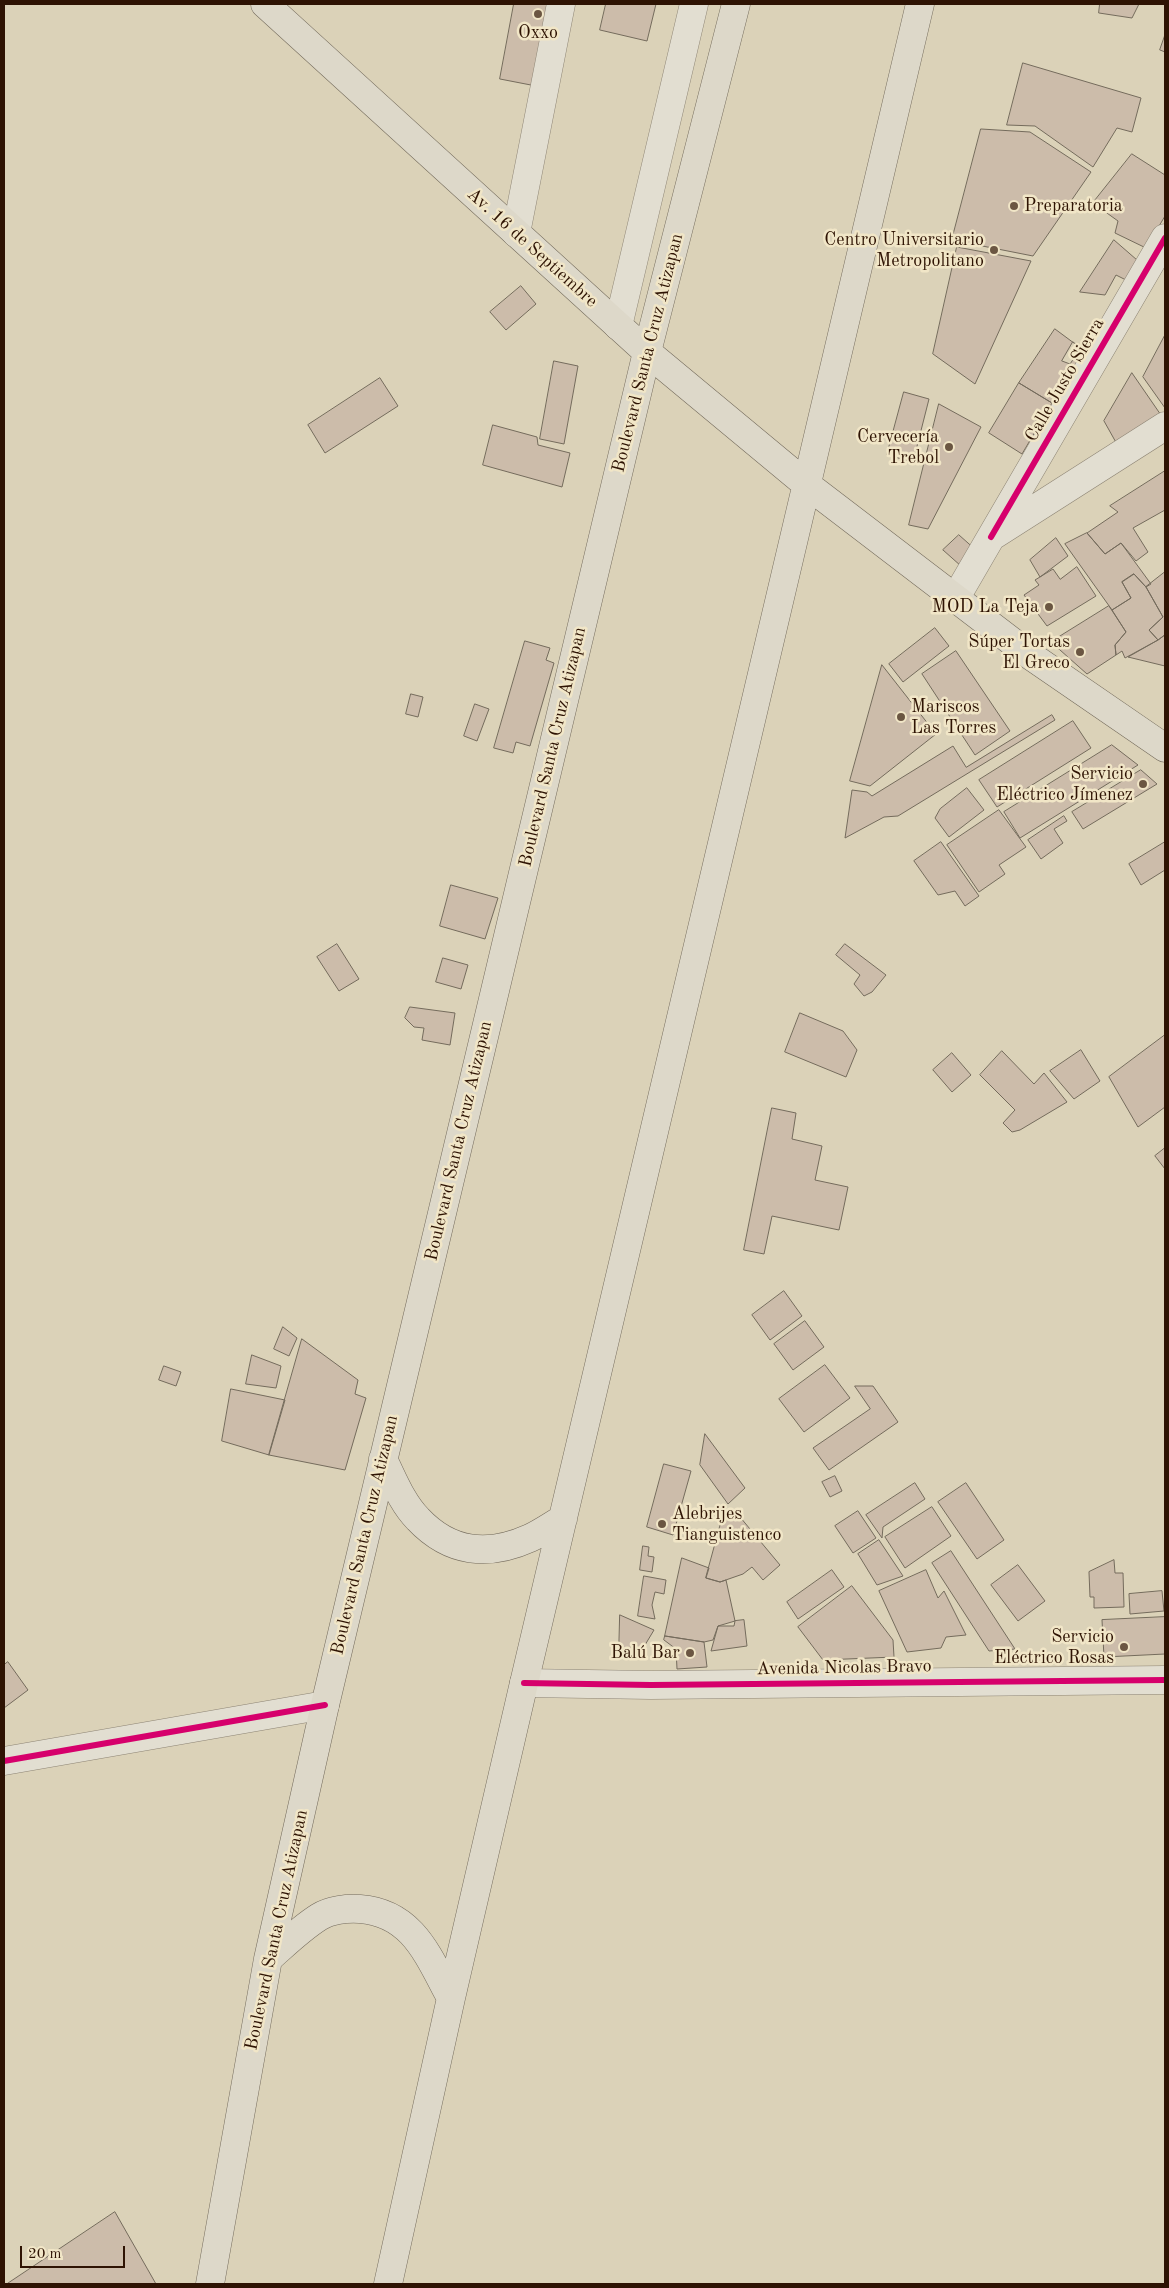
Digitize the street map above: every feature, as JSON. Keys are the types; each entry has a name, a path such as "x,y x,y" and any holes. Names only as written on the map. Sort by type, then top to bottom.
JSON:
{"main road":[{"name":"Av. 16 de Septiembre","path":"265,4 647,352 806,484 1031,656 1163,744"},
{"name":"Boulevard Santa Cruz Atizapan","path":"210,2284 268,1959 325,1705 647,352 736,4"},
{"path":"388,2284 451,1998 524,1683 920,4"},
{"path":"382,1460 403,1499 417,1518 437,1537 466,1549 498,1549 530,1538 563,1519"},
{"path":"268,1959 320,1916 348,1908 375,1910 402,1923 425,1950 451,1998"}],"street":[{"path":"516,233 561,4"},
{"path":"618,326 694,4"},
{"name":"Calle Justo Sierra","path":"955,599 1165,238"},
{"path":"991,537 1165,426"},
{"name":"Avenida Nicolas Bravo","path":"524,1683 664,1685 1165,1680"},
{"path":"4,1762 325,1705"}],"building":[{"path":"514,4 550,4 536,86 500,79"},
{"path":"606,4 656,4 647,41 600,30"},
{"path":"1100,4 1139,4 1132,18 1099,13"},
{"path":"1165,35 1165,52 1160,50"},
{"path":"1023,63 1141,98 1132,132 1117,128 1093,167 1035,126 1007,125"},
{"name":"Preparatoria","path":"981,129 1030,132 1091,172 1033,256 952,240"},
{"path":"1132,154 1165,175 1165,216 1146,248 1115,233 1118,221 1093,203"},
{"path":"1114,240 1137,260 1126,280 1116,275 1105,295 1080,292"},
{"path":"957,247 1031,261 975,384 933,354"},
{"path":"521,286 536,304 506,330 490,312"},
{"path":"1055,329 1086,352 1052,403 1019,383"},
{"path":"1165,335 1165,408 1143,377"},
{"path":"1073,342 1081,348 1070,364 1062,361"},
{"path":"554,361 578,366 564,444 540,439"},
{"path":"1132,373 1163,418 1118,446 1104,421"},
{"path":"380,378 398,406 325,453 308,425"},
{"path":"1019,383 1052,403 1022,454 989,433"},
{"path":"904,392 929,399 913,462 887,455"},
{"path":"939,404 981,427 928,529 909,525"},
{"path":"493,425 537,437 538,445 570,453 562,487 483,465"},
{"path":"1165,471 1165,510 1133,528 1148,552 1136,561 1121,543 1105,554 1087,533 1118,512 1110,506"},
{"path":"1087,533 1105,554 1121,543 1151,584 1146,587 1134,574 1122,582 1131,598 1112,610 1065,544"},
{"path":"959,535 977,551 961,566 943,550"},
{"path":"1056,538 1068,556 1040,577 1030,560"},
{"path":"1077,567 1096,596 1047,626 1024,595 1039,585 1035,580 1053,569 1060,579"},
{"path":"1165,572 1165,635 1158,640 1149,630 1163,617 1146,587"},
{"path":"1134,574 1146,587 1163,617 1149,630 1158,640 1125,658 1122,651 1116,655 1115,645 1126,632 1112,610 1131,598 1122,582"},
{"path":"1109,606 1126,632 1115,645 1116,655 1087,674 1051,642"},
{"path":"935,628 949,646 903,682 889,664"},
{"path":"1165,635 1165,666 1128,657 1158,640"},
{"path":"525,641 550,648 546,660 554,663 530,746 516,742 513,753 494,748"},
{"path":"956,651 1010,731 975,755 922,674"},
{"path":"882,665 936,734 870,786 850,781"},
{"path":"411,694 423,697 418,717 406,714"},
{"path":"475,704 489,709 477,741 464,736"},
{"path":"1052,715 1055,720 898,816 884,817 845,838 852,790 867,792 872,796 953,746 966,767"},
{"path":"1073,721 1091,748 997,807 979,780"},
{"path":"1112,745 1138,765 1020,838 1004,812"},
{"path":"1141,770 1157,784 1083,829 1072,812"},
{"path":"967,788 984,810 949,837 935,818 940,809"},
{"path":"999,810 1026,847 999,865 1005,874 979,892 947,845"},
{"path":"1064,816 1067,821 1054,829 1063,843 1041,859 1028,840"},
{"path":"941,842 979,896 965,906 955,891 938,895 914,861"},
{"path":"1165,842 1165,870 1141,885 1129,864"},
{"path":"451,885 498,898 485,939 440,926"},
{"path":"337,944 359,979 339,991 317,957"},
{"path":"845,944 886,975 872,992 864,996 854,984 860,975 836,955"},
{"path":"443,958 468,965 461,989 436,982"},
{"path":"410,1007 455,1013 450,1045 422,1040 424,1028 414,1027 405,1018"},
{"path":"800,1013 843,1031 857,1050 846,1077 785,1052"},
{"path":"1165,1035 1165,1107 1138,1127 1109,1077"},
{"path":"1081,1050 1100,1081 1074,1099 1050,1071"},
{"path":"1002,1051 1034,1084 1044,1073 1067,1102 1020,1130 1012,1132 1003,1123 1015,1110 980,1075"},
{"path":"952,1053 971,1075 952,1092 933,1070"},
{"path":"772,1108 796,1113 792,1139 822,1146 815,1180 848,1187 839,1230 772,1216 764,1254 744,1250"},
{"path":"1165,1148 1165,1169 1155,1156"},
{"path":"784,1291 802,1316 770,1340 752,1315"},
{"path":"805,1321 824,1347 793,1370 774,1344"},
{"path":"283,1327 297,1338 289,1356 274,1349"},
{"path":"302,1339 358,1380 355,1394 366,1398 345,1470 269,1455"},
{"path":"252,1355 281,1366 276,1388 246,1384"},
{"path":"825,1365 850,1398 804,1432 779,1399"},
{"path":"164,1366 181,1372 176,1386 159,1380"},
{"path":"855,1386 873,1386 898,1422 829,1470 813,1448 870,1409"},
{"path":"231,1389 285,1400 269,1455 222,1441"},
{"path":"705,1434 745,1488 728,1504 700,1465"},
{"path":"664,1464 691,1471 673,1535 647,1527"},
{"path":"835,1476 842,1491 830,1497 822,1482"},
{"path":"915,1483 925,1499 883,1527 882,1538 866,1515"},
{"path":"966,1483 1004,1540 977,1559 938,1502"},
{"path":"932,1507 951,1536 905,1568 885,1537"},
{"path":"858,1511 876,1538 853,1553 835,1526"},
{"path":"724,1512 740,1517 780,1565 763,1580 752,1567 743,1574 720,1582 706,1578"},
{"path":"879,1540 903,1576 877,1585 858,1554"},
{"path":"643,1546 649,1547 648,1556 654,1557 652,1572 640,1570"},
{"path":"951,1551 1015,1649 989,1651 932,1563"},
{"path":"682,1558 709,1568 706,1578 720,1582 726,1580 735,1621 718,1626 713,1640 704,1642 665,1636"},
{"path":"1114,1560 1115,1573 1123,1573 1124,1607 1094,1608 1094,1597 1090,1597 1089,1572"},
{"path":"1018,1565 1045,1601 1018,1621 991,1585"},
{"path":"832,1570 844,1587 798,1619 787,1602"},
{"path":"926,1570 938,1598 944,1591 966,1635 946,1637 941,1648 907,1652 879,1591"},
{"path":"644,1576 666,1580 664,1594 655,1592 652,1605 655,1619 638,1616"},
{"path":"852,1586 893,1640 894,1657 823,1660 798,1627"},
{"path":"1162,1591 1164,1611 1130,1614 1129,1594"},
{"path":"620,1615 654,1630 645,1645 646,1656 619,1656"},
{"path":"1165,1617 1165,1654 1104,1657 1102,1620"},
{"path":"744,1620 747,1646 711,1651 718,1626 734,1626 735,1621"},
{"path":"665,1636 704,1642 707,1667 677,1669 676,1649 664,1640"},
{"path":"8,1662 28,1690 4,1708 4,1665"},
{"path":"115,2212 156,2284 7,2284"}],"cycle path":[{"path":"991,537 1165,238"},
{"path":"524,1683 651,1685 1165,1680"},
{"path":"4,1761 325,1705"}],"place":[{"name":"Oxxo","path":"538,14"},
{"name":"Preparatoria","path":"1014,206"},
{"name":"Centro Universitario Metropolitano","path":"994,250"},
{"name":"Cervecería Trebol","path":"949,447"},
{"name":"MOD La Teja","path":"1049,607"},
{"name":"Súper Tortas El Greco","path":"1080,652"},
{"name":"Mariscos Las Torres","path":"901,717"},
{"name":"Servicio Eléctrico Jímenez","path":"1143,784"},
{"name":"Alebrijes Tianguistenco","path":"662,1524"},
{"name":"Servicio Eléctrico Rosas","path":"1124,1647"},
{"name":"Balú Bar","path":"690,1653"}]}
